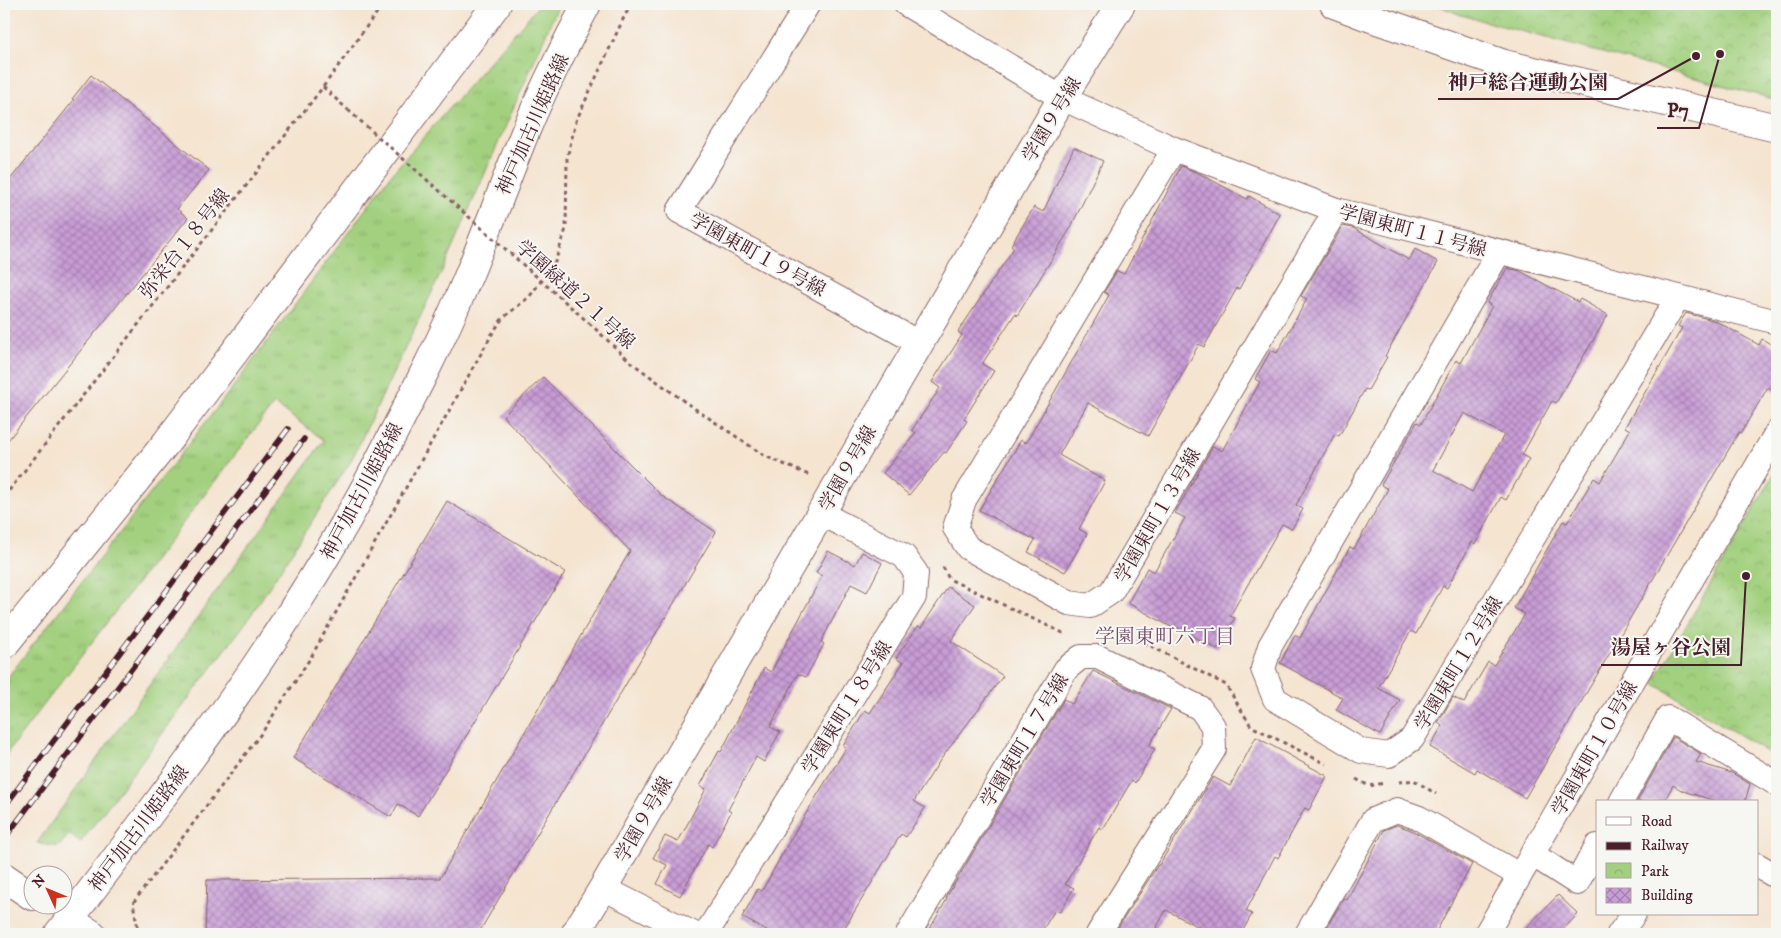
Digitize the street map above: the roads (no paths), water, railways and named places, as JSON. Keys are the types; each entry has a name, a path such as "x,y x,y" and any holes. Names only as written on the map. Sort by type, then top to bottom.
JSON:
{"main road":[{"path":"4,645 166,443 497,4"},
{"name":"神戸加古川姫路線","path":"72,868 250,676 322,565 360,497 443,333 544,89 587,4"},
{"name":"学園９号線","path":"575,934 1062,98 1121,4"},
{"path":"1334,4 1363,16 1504,64 1777,128"},
{"path":"60,916 92,934"}],"street":[{"name":"学園東町１９号線","path":"808,4 679,211 919,343"},
{"path":"906,4 1062,98"},
{"name":"学園東町１１号線","path":"1062,98 1174,149 1336,210 1777,322"},
{"name":"学園東町１３号線","path":"1174,149 964,500 955,528 968,548 1069,603 1090,606 1111,592 1336,210"},
{"name":"学園東町１２号線","path":"1498,252 1270,646 1263,669 1275,700 1361,751 1389,755 1412,739 1678,297"},
{"name":"学園東町１０号線","path":"1486,934 1777,432"},
{"name":"学園東町１８号線","path":"706,934 914,597 916,573 904,556 820,513"},
{"name":"学園東町１７号線","path":"908,934 1066,669 1080,657 1098,657 1200,708 1213,726 1214,749 1098,934"},
{"path":"1622,800 1668,718 1777,784"},
{"path":"1306,934 1373,820 1397,810 1419,818 1520,875"},
{"path":"1532,854 1577,883 1596,848"},
{"path":"1758,866 1777,877"},
{"path":"603,888 694,934"},
{"path":"1619,934 1632,916"}],"railway":[{"path":"4,807 288,429"},
{"path":"4,839 304,439"}],"place":[{"name":"P7","path":"1720,54"},
{"name":"神戸総合運動公園","path":"1696,56"},
{"name":"湯屋ヶ谷公園","path":"1746,576"}],"district":[{"name":"学園東町六丁目","path":"1165,636"}]}
